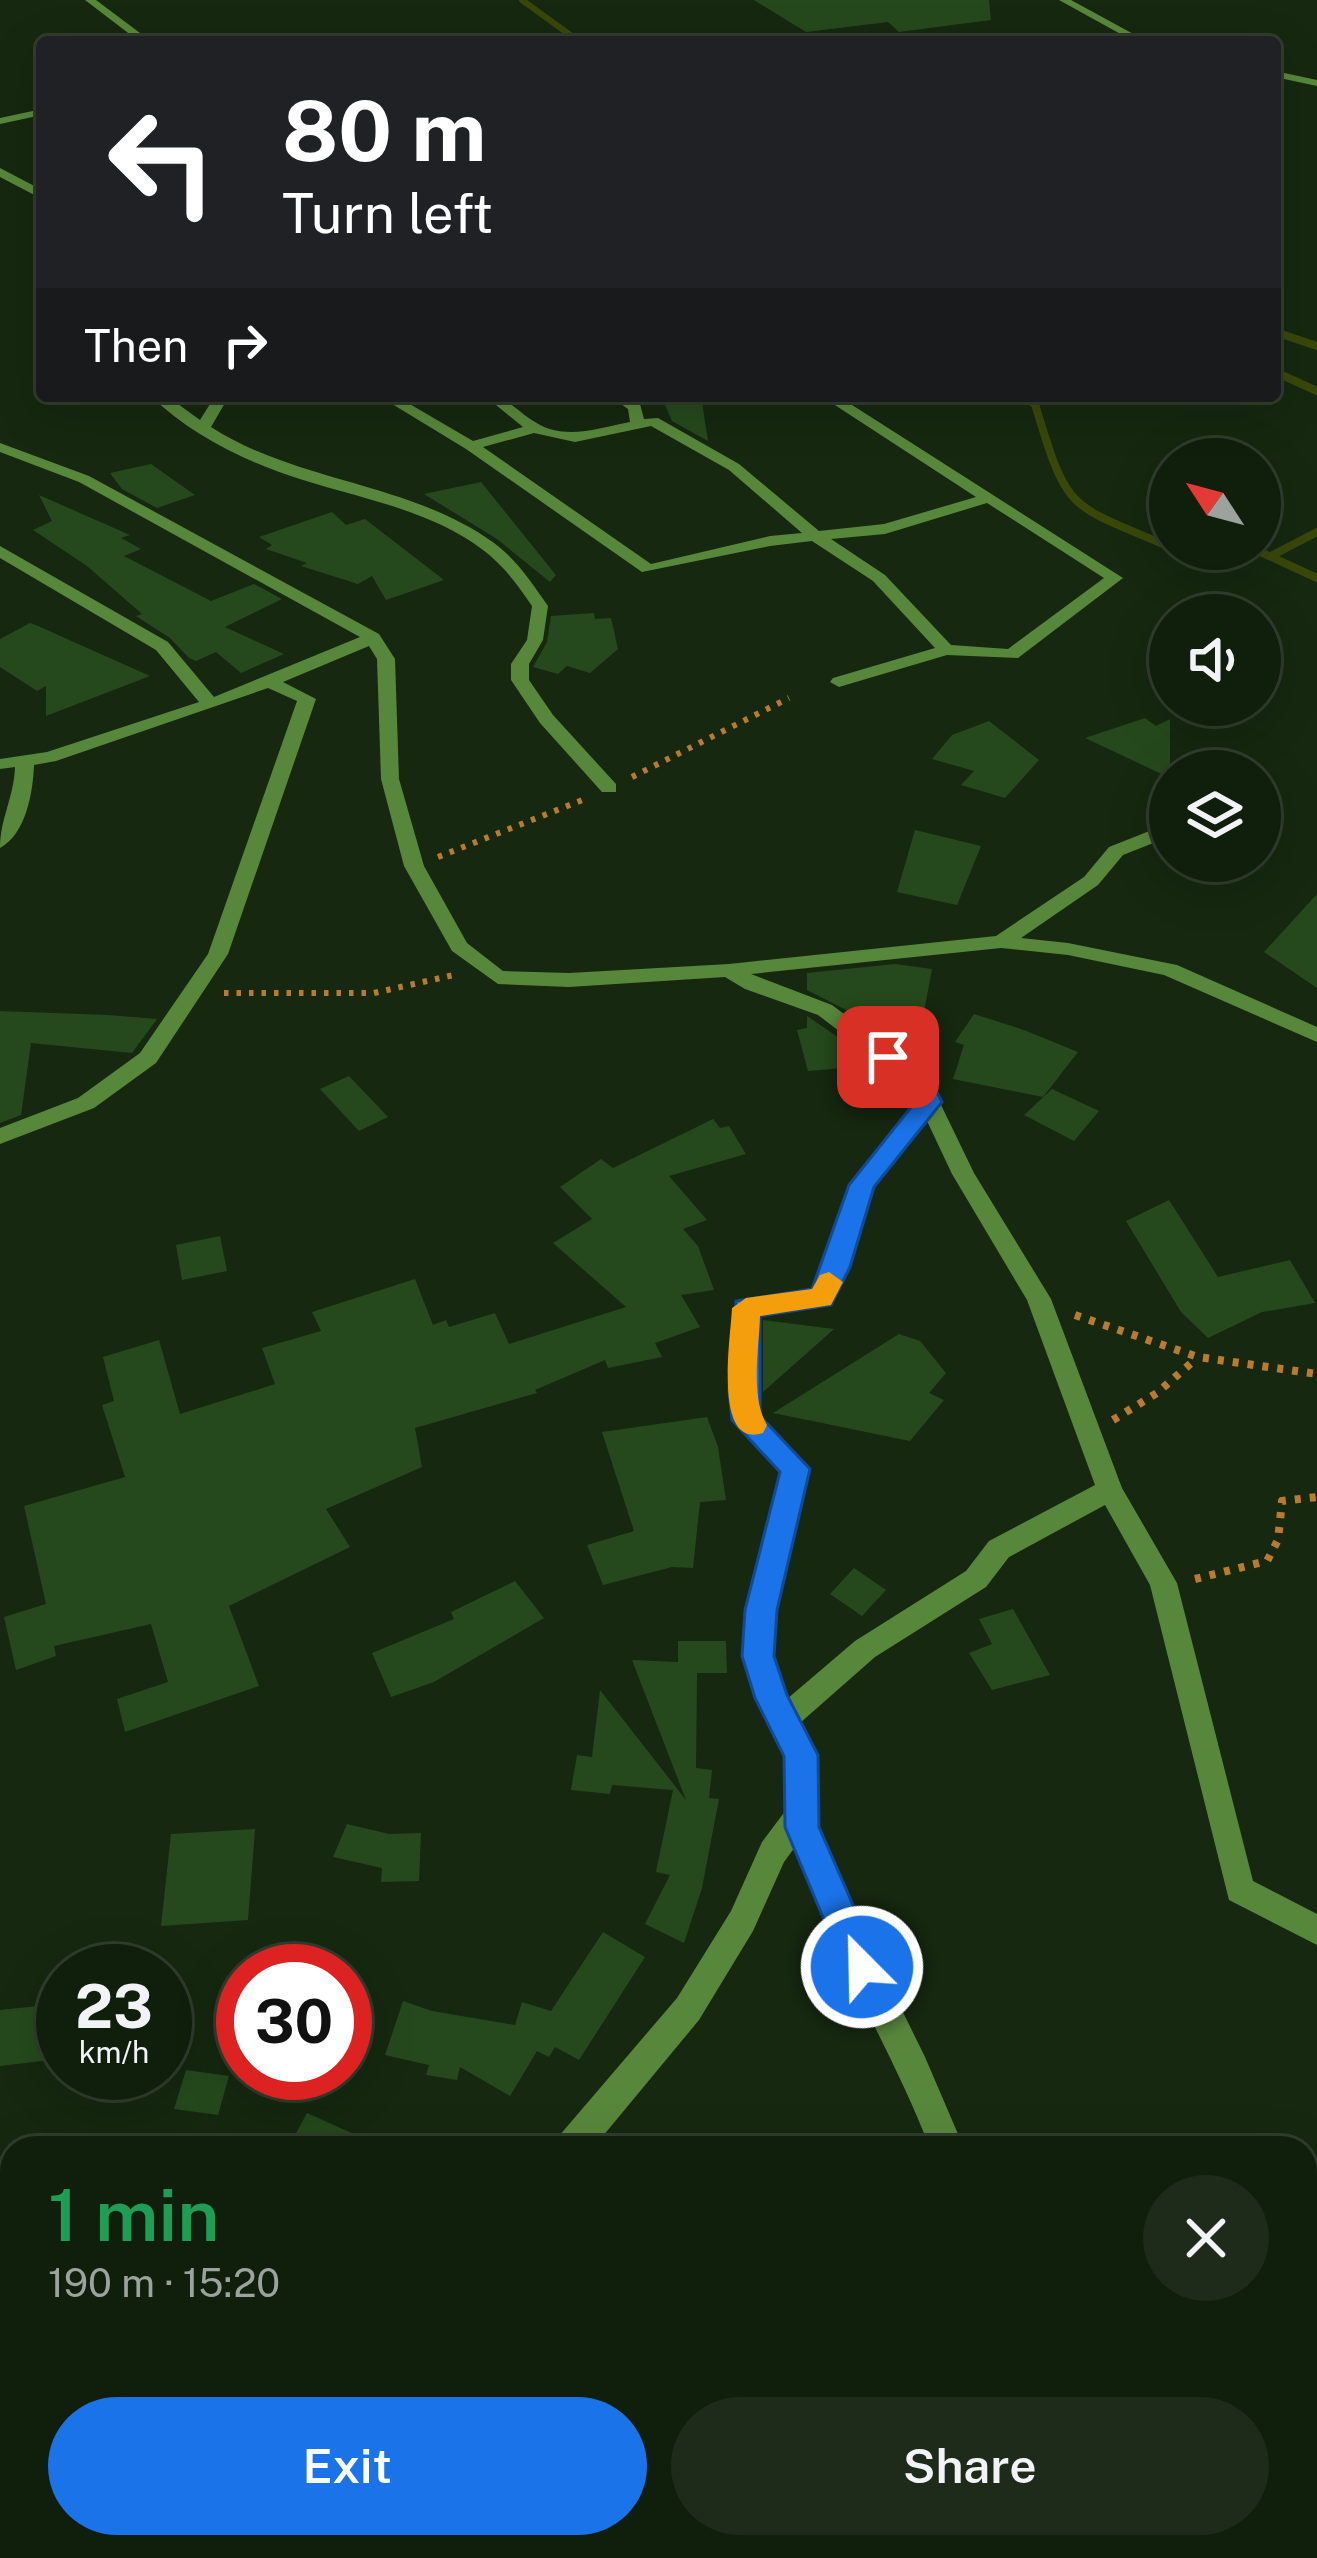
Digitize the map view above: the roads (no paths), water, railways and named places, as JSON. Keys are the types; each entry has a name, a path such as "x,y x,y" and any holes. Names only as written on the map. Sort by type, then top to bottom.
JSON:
{"street":[{"path":"90,0 139,36"},
{"path":"1064,0 1133,36"},
{"path":"1281,75 1317,83"},
{"path":"0,121 36,113"},
{"path":"0,172 36,192"},
{"path":"166,402 202,429 272,465 406,504 503,559 540,605 535,640 520,664 520,680 546,719 609,788"},
{"path":"202,429 219,402"},
{"path":"396,402 470,446 648,569 815,536 885,529 988,498"},
{"path":"499,402 534,429 575,438 652,421 734,467 815,536 879,578 946,650"},
{"path":"627,402 635,407 638,423"},
{"path":"837,402 1115,578 1012,654 946,650 839,682"},
{"path":"470,446 534,429"},
{"path":"0,447 84,479 373,638 386,659 390,779 414,866 459,946 498,977 569,980 729,970 1001,942 1068,949 1170,970 1317,1035"},
{"path":"0,551 162,646 210,704"},
{"path":"0,764 50,757 210,704 373,638"},
{"path":"0,1136 86,1103 148,1058 218,954 307,699 270,683"},
{"path":"0,842 22,796 25,760"},
{"path":"1001,942 1090,881 1115,851 1149,838"},
{"path":"729,970 752,984 825,1010 919,1081 963,1174 1039,1299 1110,1490 1163,1583 1240,1890 1317,1930"},
{"path":"929,1102 862,1185 837,1267 822,1298 746,1308 746,1420 796,1469 761,1610 758,1656 801,1755 802,1827 862,1967 928,2094 943,2136"},
{"path":"783,1720 865,1649 976,1579 999,1549 1110,1490"},
{"path":"582,2136 688,2009 742,1921 773,1852 802,1813"}],"waterway":[{"path":"522,0 572,36"},
{"path":"1281,334 1317,346"},
{"path":"1281,375 1317,391"},
{"path":"1031,402 1056,467 1076,500 1110,522 1149,538"},
{"path":"1281,551 1317,532"},
{"path":"1281,561 1317,578"}]}
